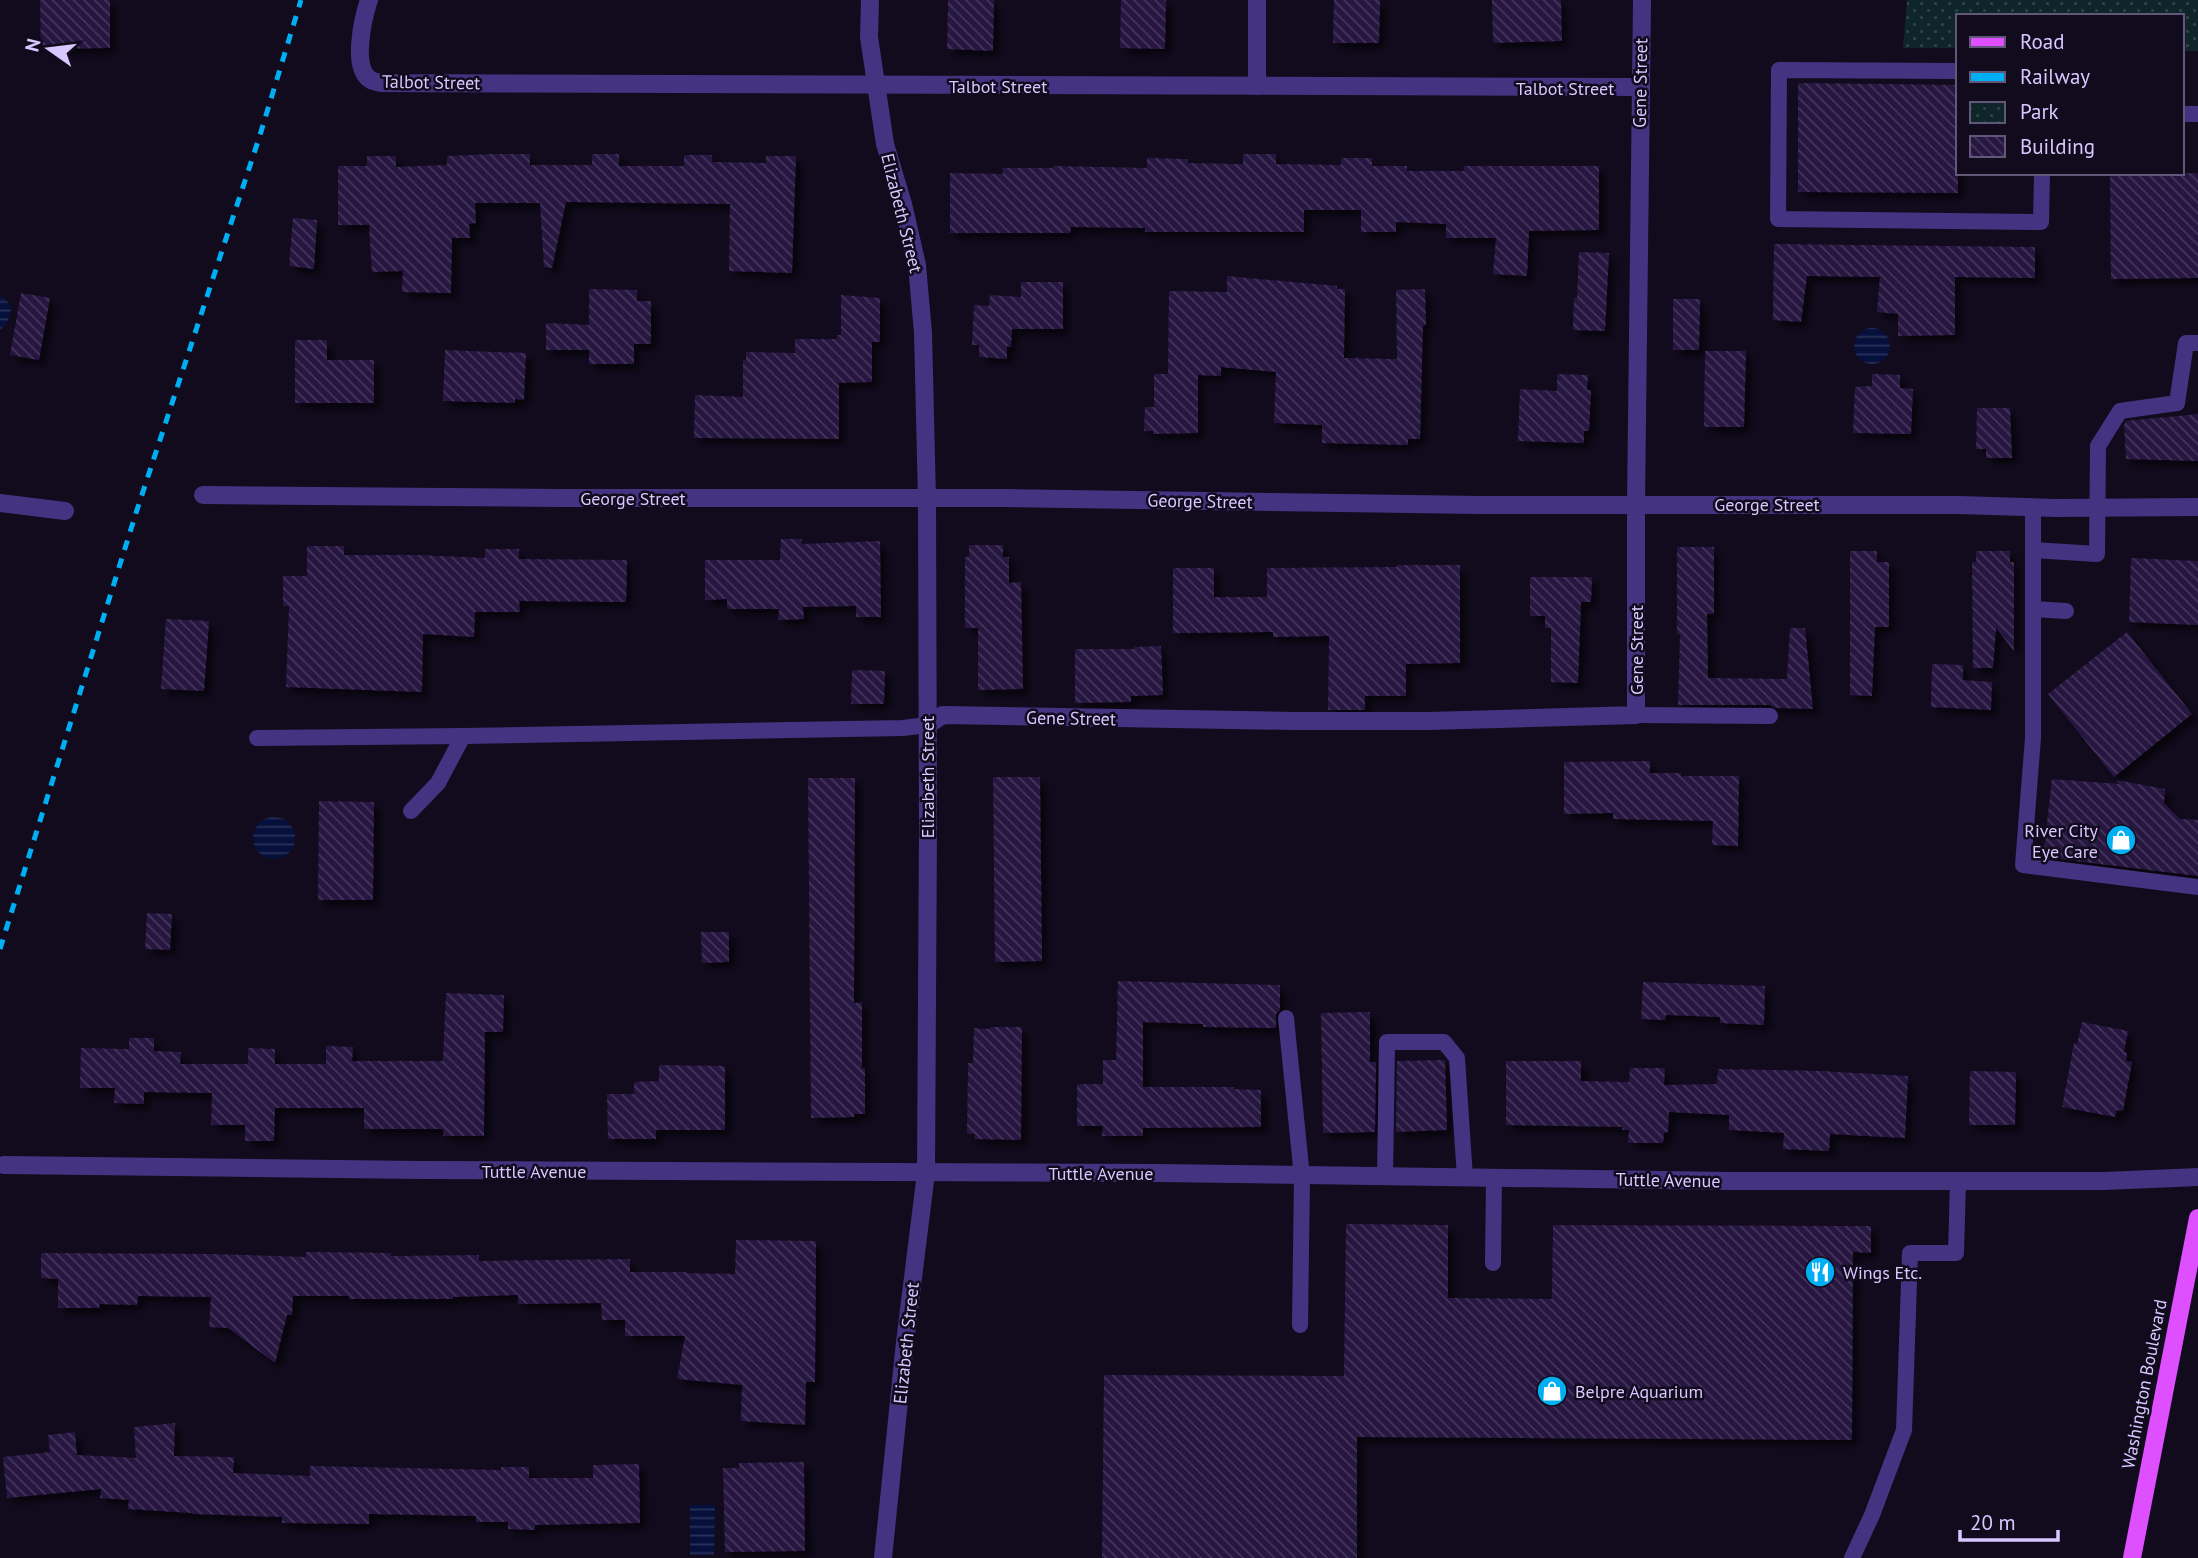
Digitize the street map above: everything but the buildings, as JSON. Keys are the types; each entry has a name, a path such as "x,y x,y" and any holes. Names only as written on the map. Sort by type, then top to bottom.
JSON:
{"main road":[{"name":"Washington Boulevard","path":"2132,1558 2198,1218"}],"street":[{"name":"Talbot Street","path":"369,0 360,51 361,69 370,80 382,83 1640,87"},
{"name":"Elizabeth Street","path":"870,0 869,37 885,144 917,265 923,333 926,499 926,1173 905,1342 883,1558"},
{"path":"1257,0 1257,86"},
{"name":"Gene Street","path":"927,725 943,715 1294,721 1636,715 1642,0"},
{"name":"George Street","path":"203,495 1007,498 1479,505 2198,507"},
{"path":"0,503 65,511"},
{"name":"Tuttle Avenue","path":"4,1166 1958,1181 2104,1181 2198,1177"}],"lane":[{"path":"1956,71 1779,70 1778,219 2041,222 2042,175"},
{"path":"2033,550 2097,554 2098,446 2120,411 2177,403 2186,343 2198,342"},
{"path":"2033,508 2033,738 2023,865 2198,887"},
{"path":"2033,609 2066,611"},
{"path":"1636,715 1770,716"},
{"path":"257,738 903,728 927,725"},
{"path":"411,811 438,783 463,736"},
{"path":"1286,1018 1302,1177 1300,1325"},
{"path":"1385,1177 1387,1042 1444,1042 1457,1058 1465,1178"},
{"path":"1493,1263 1494,1178"},
{"path":"1852,1558 1872,1516 1904,1430 1910,1254 1956,1253 1958,1181"}],"green space":[{"path":"1907,0 2198,0 2198,51 2184,51 2184,14 1956,14 1956,48 1903,48"}],"shaded area":[{"path":"0,297 12,307 7,323 0,330"},
{"path":"1872,328 1884,334 1890,346 1884,358 1872,364 1860,358 1854,346 1860,334"},
{"path":"274,817 289,823 295,838 289,853 274,859 259,853 253,838 259,823"},
{"path":"690,1505 715,1505 714,1555 690,1555"}],"railway":[{"path":"0,949 136,513 260,135 301,0"}],"place":[{"name":"River City Eye Care","path":"2121,840"},
{"name":"Wings Etc.","path":"1820,1272"},
{"name":"Belpre Aquarium","path":"1552,1391"}]}
